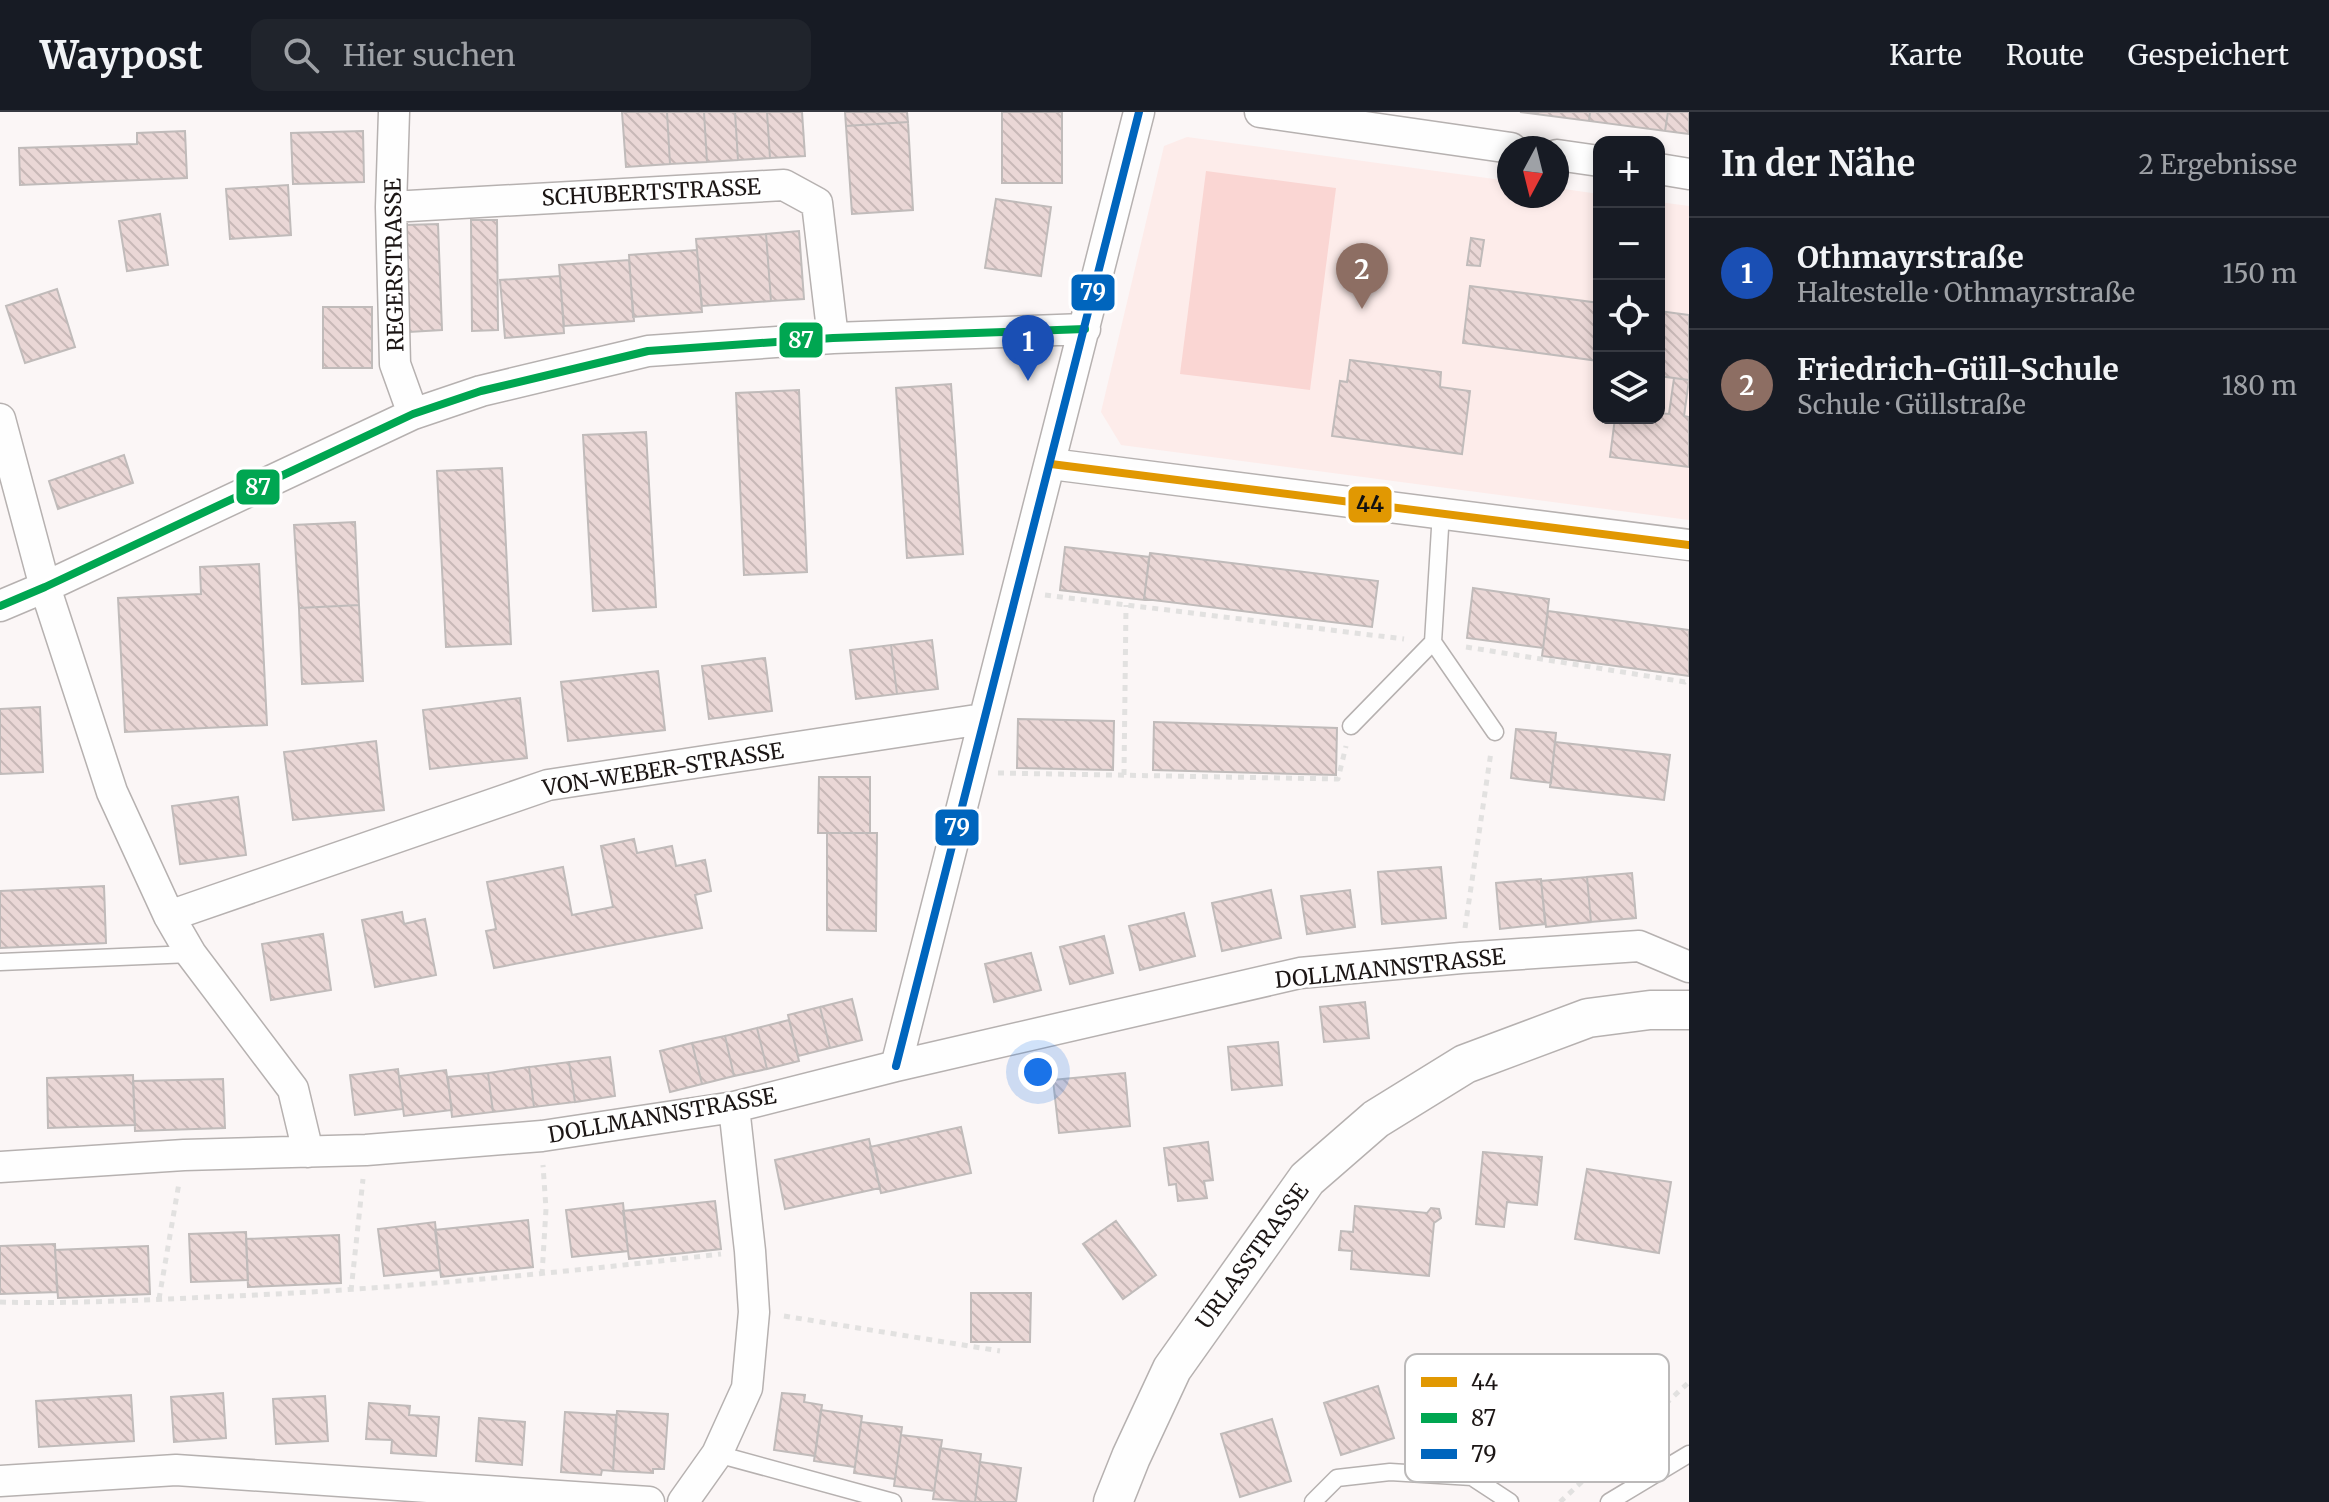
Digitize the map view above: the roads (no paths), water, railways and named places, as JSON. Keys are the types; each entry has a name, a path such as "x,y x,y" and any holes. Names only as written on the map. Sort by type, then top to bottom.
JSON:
{"street":[{"name":"REGERSTRASSE","path":"394,112 391,207 395,364 413,414"},
{"path":"896,1066 1139,112"},
{"path":"1260,112 1497,146"},
{"path":"1569,157 1593,160"},
{"path":"1665,170 1689,174"},
{"name":"SCHUBERTSTRASSE","path":"391,207 784,185 817,203 833,338"},
{"path":"0,606 413,414 481,391 648,351 833,338 1085,329"},
{"path":"0,419 45,587 112,792 169,916 191,954 293,1089 308,1152"},
{"path":"1051,464 1689,545"},
{"name":"VON-WEBER-STRASSE","path":"169,916 548,785 983,719"},
{"name":"DOLLMANNSTRASSE","path":"0,1167 184,1155 366,1150 542,1136 734,1107 896,1066 1300,973 1639,946 1689,967"},
{"name":"URLASSTRASSE","path":"1113,1502 1172,1369 1307,1179 1376,1119 1465,1064 1588,1018 1650,1010 1689,1010"},
{"path":"683,1502 717,1454 747,1388 754,1312 734,1107"},
{"path":"0,1481 176,1470 649,1502"}],"lane":[{"path":"1441,512 1433,642 1495,732"},
{"path":"1351,726 1433,642"},
{"path":"0,962 191,954"},
{"path":"717,1454 893,1502"},
{"path":"1669,1466 1689,1454"},
{"path":"1313,1502 1337,1478 1405,1473"},
{"path":"1480,1482 1510,1502"},
{"path":"1609,1502 1642,1482"}],"place":[{"name":"Friedrich-Güll-Schule","path":"1362,309"},
{"name":"Othmayrstraße","path":"1028,381"}]}
